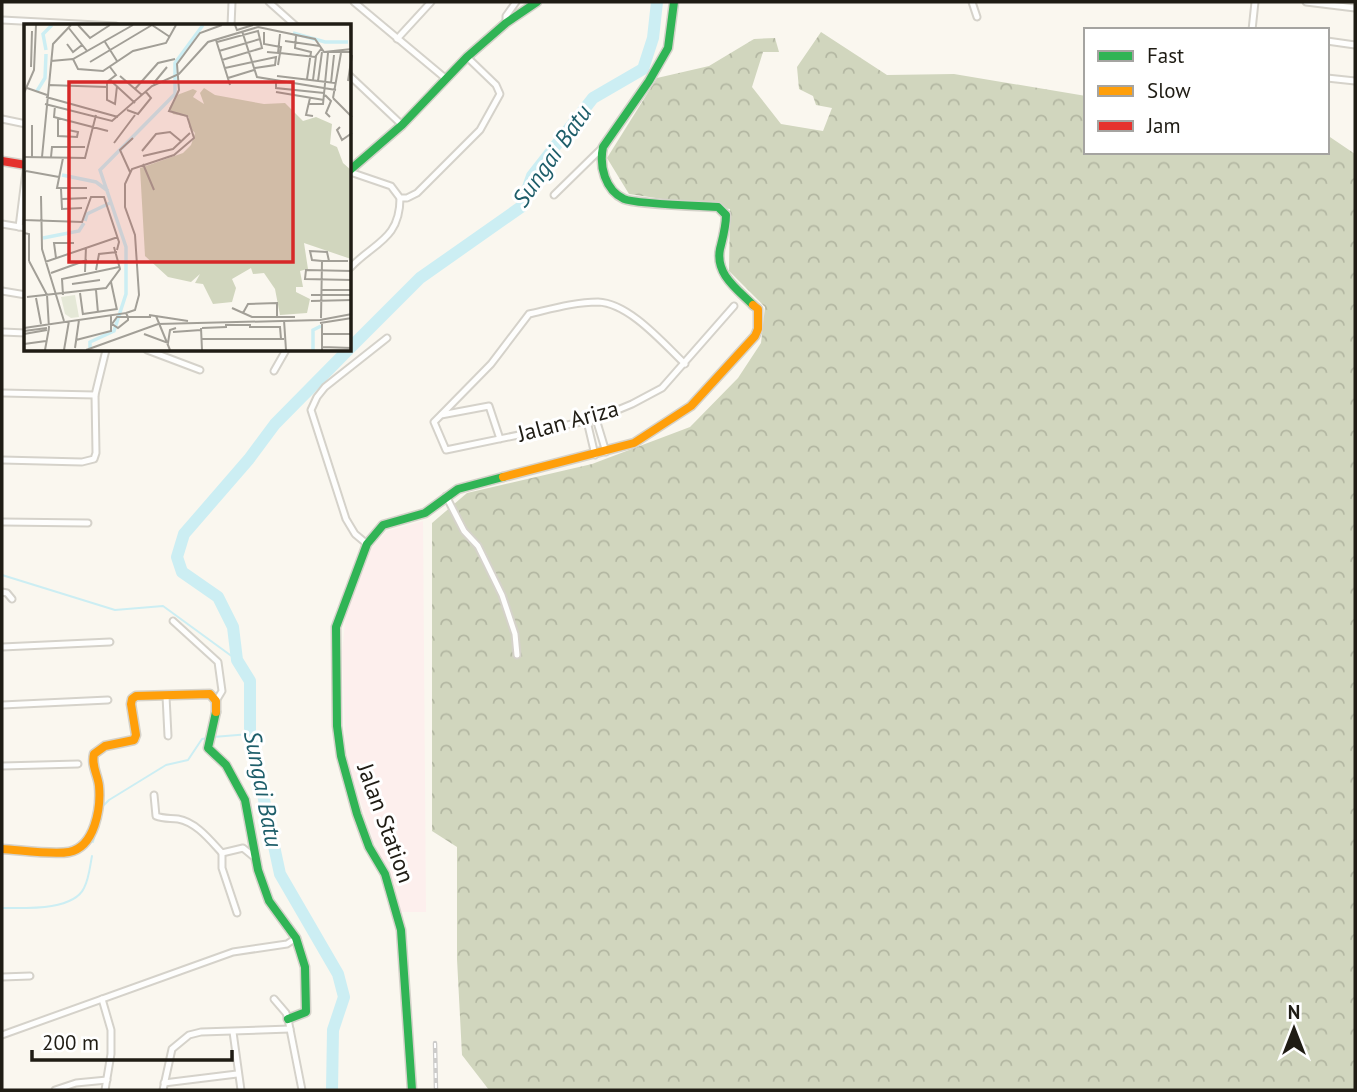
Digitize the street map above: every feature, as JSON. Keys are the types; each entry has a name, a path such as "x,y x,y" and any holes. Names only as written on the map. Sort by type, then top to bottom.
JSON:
{"street":[{"path":"231,24 232,2"},
{"path":"269,2 289,23"},
{"path":"354,2 445,78"},
{"path":"397,39 431,2"},
{"path":"506,23 509,11 516,2"},
{"path":"352,169 402,124 467,57 506,23 537,2"},
{"path":"554,195 603,147 649,81 668,48 674,2"},
{"path":"972,2 977,18"},
{"path":"1252,28 1255,2"},
{"path":"1306,2 1355,8"},
{"path":"2,20 48,24"},
{"path":"1329,41 1355,44"},
{"path":"400,198 417,193 480,130 498,98 496,85 467,57"},
{"path":"352,78 402,124"},
{"path":"1329,78 1355,81"},
{"path":"2,119 24,124"},
{"name":"Jalan Station","path":"412,1090 401,930 385,874 369,847 357,814 341,756 337,726 336,627 367,544 383,525 425,513 458,489 634,443 691,406 755,337 759,318 758,309 724,276 720,267 719,253 726,215 718,207 625,200 608,185 604,176 603,147"},
{"path":"2,161 24,165"},
{"path":"352,172 391,186 400,198 398,216 387,238 352,266"},
{"path":"2,224 23,227 24,208"},
{"path":"2,291 24,295"},
{"path":"441,415 491,364 528,314 598,302 612,305 625,311 644,326 685,364"},
{"name":"Jalan Ariza","path":"441,415 434,422 446,450 596,419 662,388 734,306"},
{"path":"2,332 24,333"},
{"path":"367,544 355,534 346,519 311,410 325,387 387,338"},
{"path":"2,460 82,462 94,459 95,395 106,352"},
{"path":"152,352 200,370"},
{"path":"274,371 285,352"},
{"path":"2,393 95,395"},
{"path":"441,415 489,406 499,439"},
{"path":"596,419 606,452"},
{"path":"587,421 595,455"},
{"path":"446,496 464,531 478,546 502,595 515,634 517,655"},
{"path":"2,522 88,523"},
{"path":"2,592 12,599"},
{"path":"173,621 218,662 222,691 216,701 216,717 209,750 226,765 240,790 249,822 254,857 270,901 296,938 305,967 305,1014 288,1019"},
{"path":"2,647 110,642"},
{"path":"2,849 68,852 78,850 90,836 94,825 99,786 92,760 94,754 103,747 131,742 136,735 131,704 136,696 206,693 216,701"},
{"path":"166,696 168,736"},
{"path":"2,705 108,700"},
{"path":"2,766 78,764"},
{"path":"155,795 156,817 186,821 194,825 222,853 222,868 237,913"},
{"path":"222,853 243,848 254,857"},
{"path":"2,1035 233,952 287,944 296,938"},
{"path":"2,977 30,976"},
{"path":"102,999 111,1030 105,1090"},
{"path":"274,999 288,1019 302,1090"},
{"path":"237,1074 164,1087 172,1049 189,1035 201,1032 290,1029"},
{"path":"233,1032 241,1090"},
{"path":"55,1090 76,1083 107,1080"}],"shaded area":[{"path":"423,521 426,912 400,912 346,757 342,652 346,614 371,549 387,531"}],"green space":[{"path":"821,32 887,75 954,74 1084,96 1084,154 1329,154 1329,136 1355,154 1355,1090 489,1090 462,1055 457,959 457,847 432,831 432,523 467,493 592,464 690,427 738,378 761,343 765,307 729,271 730,209 629,194 607,158 657,78 709,66 754,39 775,38 779,52 763,52 752,87 781,124 823,131 832,108 816,105 813,96 799,89 797,67"}],"waterway":[{"name":"Sungai Batu","path":"352,346 420,278 521,207 532,176 593,98 643,69 653,38 657,2"},
{"name":"Sungai Batu","path":"332,1090 333,1030 344,997 338,974 280,874 250,734 250,681 237,660 233,627 218,597 182,572 177,557 184,534 249,459 275,424 346,352"},
{"path":"2,575 115,610 163,606 237,660"},
{"path":"213,737 250,734"},
{"path":"102,807 166,765 188,760 202,739 208,738"},
{"path":"93,842 95,833"},
{"path":"2,908 47,907 70,901 84,888 92,856"}],"railway":[{"path":"435,1043 436,1090"}],"traffic: fast":[{"path":"352,168 402,125 467,57 506,23 537,2"},
{"path":"674,2 668,48 649,81 603,147 605,177 617,195 631,201 718,207 726,215 719,258 721,266 734,287 753,305"},
{"path":"412,1090 401,930 385,874 369,847 357,814 341,756 337,726 336,627 367,544 383,525 425,513 458,489 503,477"},
{"path":"216,712 208,748 226,765 245,800 258,870 269,901 296,938 305,967 306,1012 288,1019"}],"traffic: slow":[{"path":"503,477 634,443 691,406 755,336 758,329 758,309 753,305"},
{"path":"2,849 62,853 78,849 85,843 94,825 99,805 94,754 105,746 134,740 136,735 131,704 136,696 210,694 216,701 216,712"}],"traffic: jam":[{"path":"2,161 24,165"}]}
